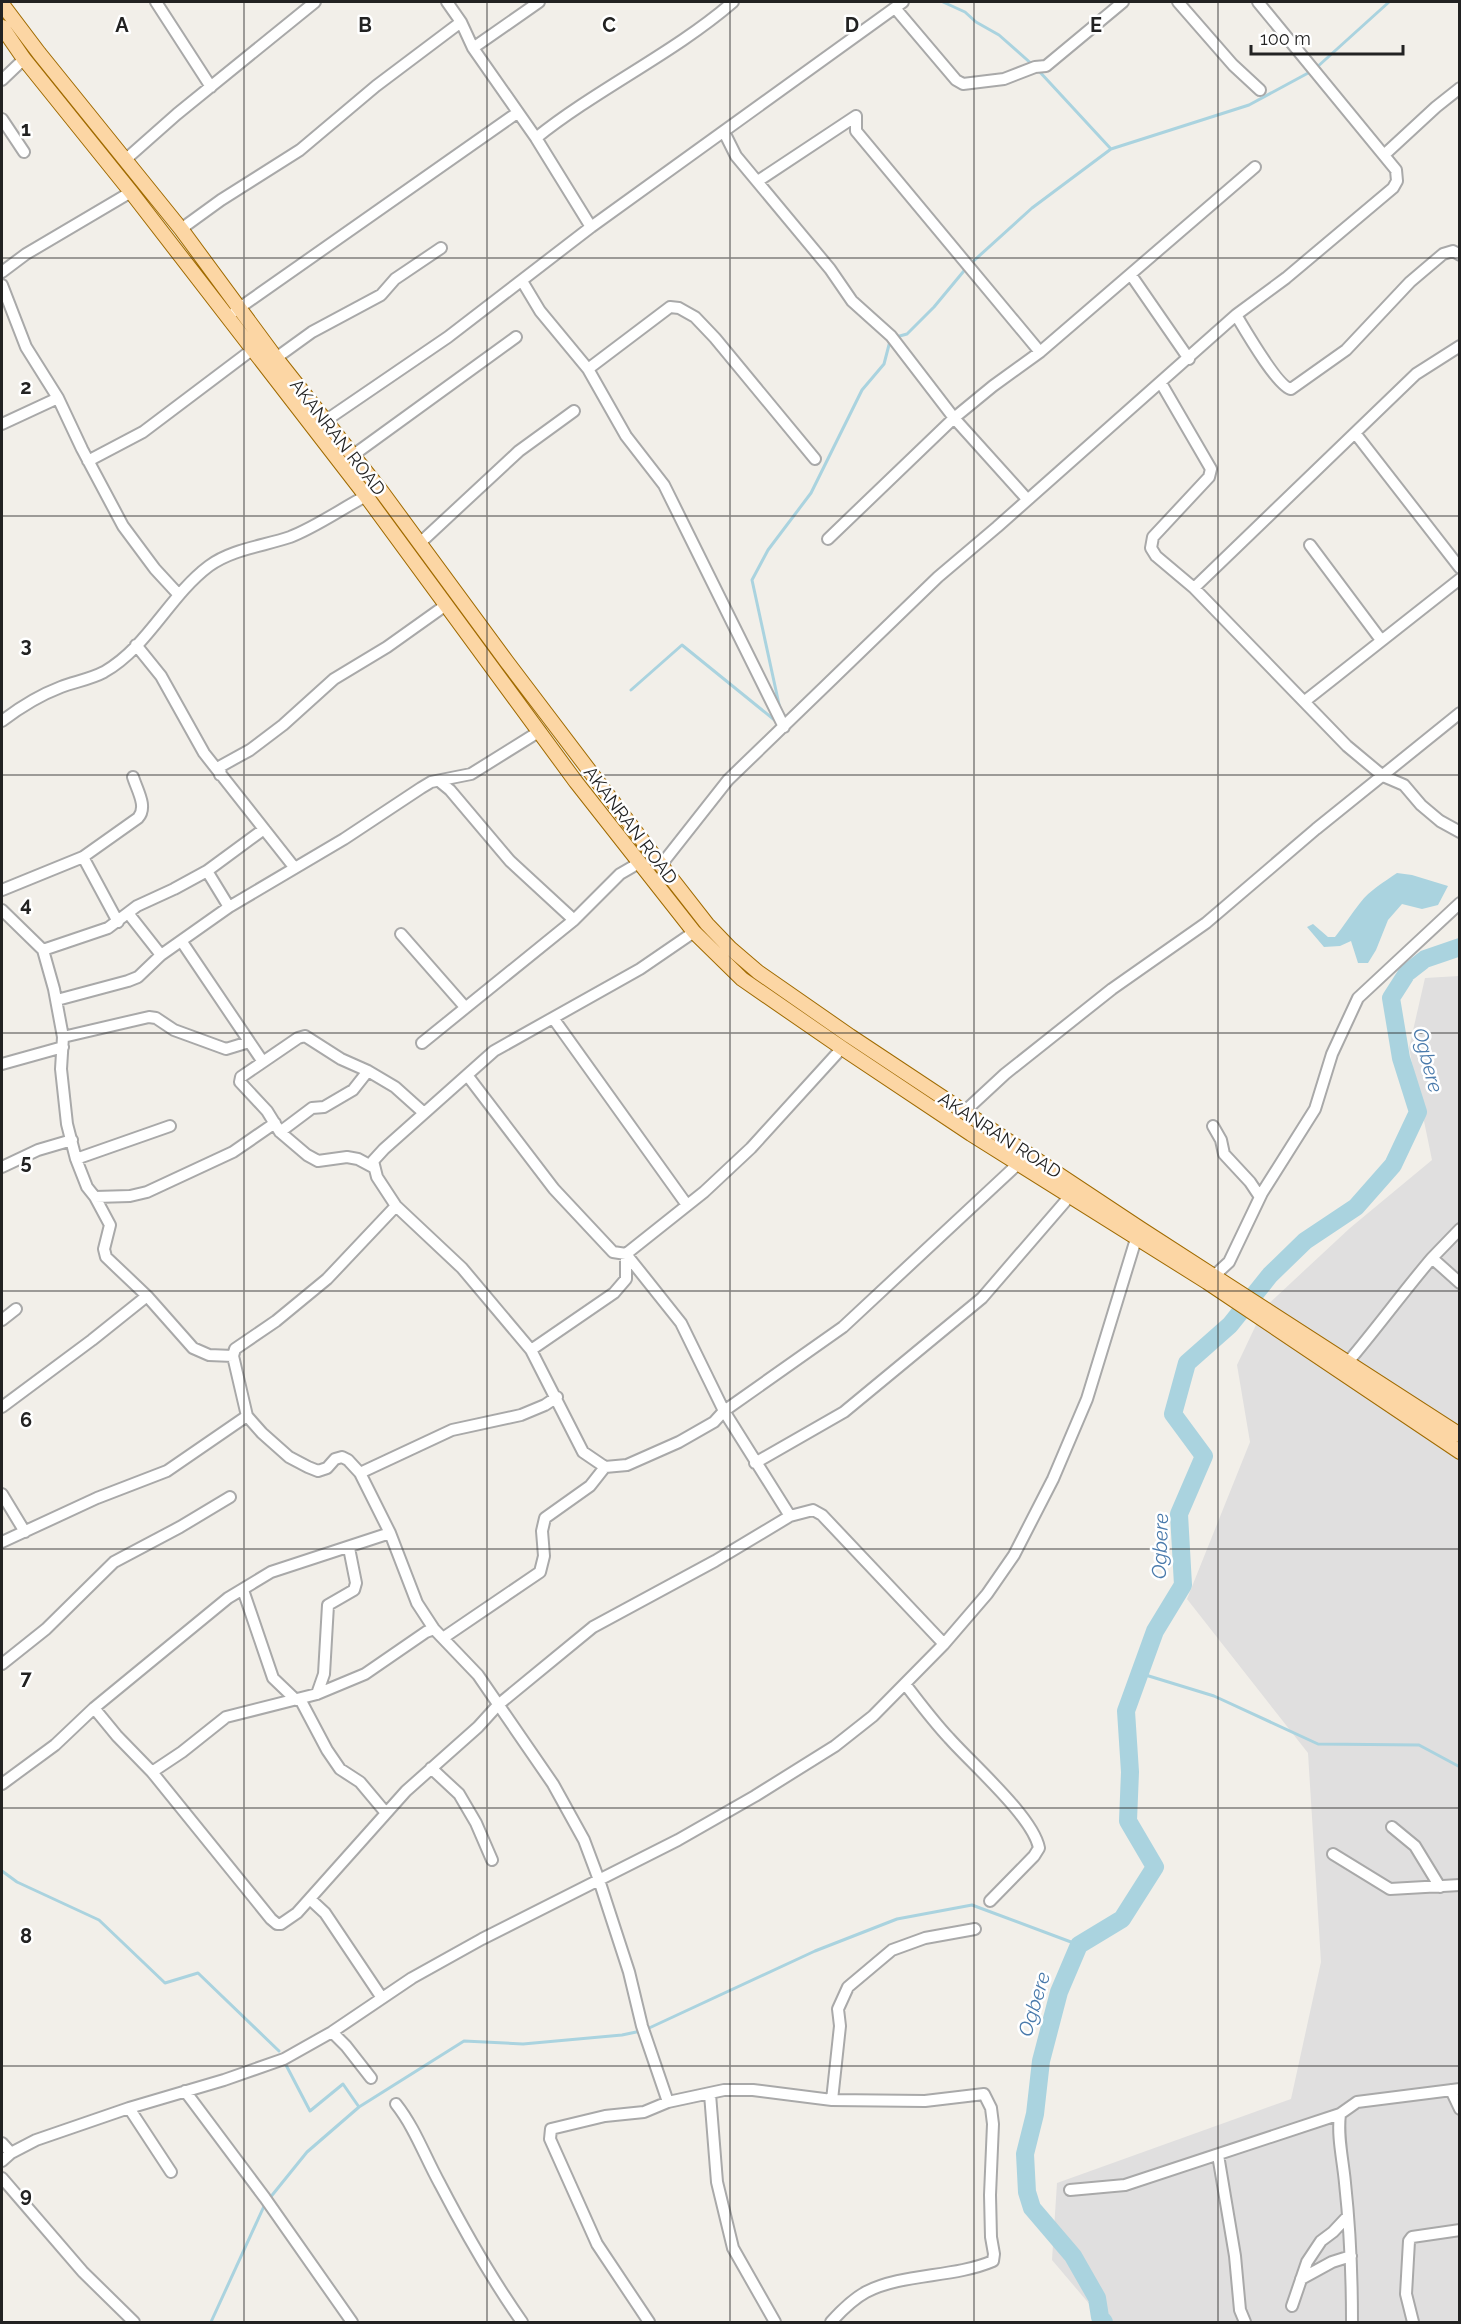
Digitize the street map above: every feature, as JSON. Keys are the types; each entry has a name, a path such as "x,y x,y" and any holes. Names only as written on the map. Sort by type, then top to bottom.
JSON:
{"main road":[{"name":"AKANRAN ROAD","path":"2,4 181,229 276,358 420,543 507,662 707,924 758,972 964,1112 1215,1275 1242,1301"},
{"name":"AKANRAN ROAD","path":"2,27 24,59 366,496 618,836 694,932 742,980 971,1134 1136,1239 1348,1362 1460,1435"},
{"path":"618,836 633,828"},
{"name":"AKANRAN ROAD","path":"1260,1312 1459,1452"}],"street":[{"path":"156,2 211,87"},
{"path":"125,160 315,2"},
{"path":"447,2 461,22 473,48 536,138 591,227"},
{"path":"473,48 539,2"},
{"path":"536,138 555,122 644,65 733,2"},
{"path":"325,421 448,337 591,227 899,5 956,80 963,84 1005,79 1035,67 1046,66 1124,2"},
{"path":"1178,2 1233,65 1260,90"},
{"path":"661,865 728,780 938,576 1189,359 1236,315 1286,278 1393,188 1397,181 1396,170 1258,2"},
{"path":"181,229 221,200 300,150 376,86 461,22"},
{"path":"2,80 24,59"},
{"path":"1384,155 1460,88"},
{"path":"227,316 518,113"},
{"path":"758,181 855,116 856,131 1040,352"},
{"path":"2,119 24,152"},
{"path":"724,132 736,156 830,269 852,301 891,336 954,418 1027,499"},
{"path":"828,539 954,418 1040,352 1255,167"},
{"path":"2,272 26,254 130,192"},
{"path":"276,358 312,332 381,295 395,279 441,248"},
{"path":"1236,315 1270,368 1285,388 1291,389 1346,350 1410,282 1443,255 1453,251 1460,255"},
{"path":"1131,275 1189,359"},
{"path":"522,281 540,311 588,369 626,436 664,485 784,727"},
{"path":"2,285 26,347 58,398 123,526 155,569 179,595"},
{"path":"588,369 670,307 679,308 694,316 715,338 815,459"},
{"path":"352,456 516,337"},
{"path":"1194,588 1416,374 1460,346"},
{"path":"88,461 143,432 253,349"},
{"path":"1161,383 1211,469 1209,477 1153,537 1151,548 1156,556 1194,588 1347,746 1383,776 1404,785 1440,821 1460,832"},
{"path":"2,424 58,398"},
{"path":"420,543 519,451 574,411"},
{"path":"1355,433 1460,568"},
{"path":"2,721 15,711 58,688 103,673 154,628 179,595 209,566 229,555 292,536 366,496"},
{"path":"1310,545 1381,640"},
{"path":"1305,701 1460,579"},
{"path":"220,775 221,766 250,750 283,725 334,679 387,647 446,605"},
{"path":"136,645 161,676 204,753 294,867"},
{"path":"964,1112 1005,1074 1103,996 1206,923 1316,829 1460,713"},
{"path":"57,1000 128,981 229,906 344,839 421,788 431,782 471,774 540,731"},
{"path":"2,890 83,857 142,813 143,807 133,777"},
{"path":"439,781 450,790 510,861 574,920"},
{"path":"43,950 102,931 118,922 137,906 207,871 264,829"},
{"path":"83,857 118,922"},
{"path":"422,1043 574,920 620,874 639,863"},
{"path":"207,871 229,906"},
{"path":"1215,1275 1229,1262 1260,1197 1315,1109 1332,1054 1358,998 1460,903"},
{"path":"2,910 43,950 57,1000 63,1042 61,1069 64,1099 76,1159 87,1186 96,1197 110,1225 104,1249 106,1257 147,1296 193,1348 209,1355 233,1356"},
{"path":"128,913 161,955"},
{"path":"694,932 640,969 494,1051 373,1161 376,1177 396,1206 462,1269 531,1350 557,1397 572,1433 583,1452 605,1467 627,1465 659,1452 714,1422 724,1411 843,1326 1019,1163"},
{"path":"401,934 465,1007"},
{"path":"182,942 263,1062"},
{"path":"2,1064 63,1042 149,1017 156,1018 174,1030 226,1048 249,1042"},
{"path":"553,1018 687,1205"},
{"path":"373,1167 358,1159 347,1157 318,1161 307,1155 278,1127 267,1111 240,1082 241,1077 298,1038 305,1036 341,1059 395,1087 424,1113"},
{"path":"626,1254 687,1205 751,1148 842,1048"},
{"path":"96,1197 130,1197 233,1152 312,1108 324,1107 353,1090 368,1071"},
{"path":"467,1075 554,1189 613,1252 626,1254 681,1323 724,1411 790,1516"},
{"path":"76,1159 170,1126"},
{"path":"1213,1126 1221,1140 1224,1154 1260,1197"},
{"path":"2,1167 39,1150 72,1140"},
{"path":"755,1463 844,1412 974,1305 1070,1196"},
{"path":"396,1206 327,1279 276,1321 235,1349 233,1356 247,1416 283,1451 308,1467 318,1471 327,1468 335,1459 342,1457 360,1473 390,1533 417,1603 434,1629 478,1675 553,1784 584,1840 599,1880 630,1972 644,2030 668,2102"},
{"path":"1348,1362 1378,1328 1405,1289 1460,1229"},
{"path":"2,2161 11,2153 36,2140 284,2059 332,2032 412,1978 755,1796 835,1746 873,1716 944,1644 987,1594 1014,1555 1053,1479 1087,1399 1136,1239"},
{"path":"531,1350 614,1293 626,1279 626,1254"},
{"path":"1432,1258 1460,1283"},
{"path":"2,1407 92,1341 147,1296"},
{"path":"2,1320 16,1309"},
{"path":"360,1473 452,1430 521,1415 557,1397"},
{"path":"2,1542 97,1498 167,1471 247,1416"},
{"path":"443,1638 540,1572 544,1556 542,1531 545,1518 590,1486 605,1467"},
{"path":"2,1494 25,1533"},
{"path":"2,1649 5,1662 46,1629 114,1562 230,1497"},
{"path":"94,1708 152,1772 277,1924 288,1921 311,1900 406,1791 478,1727 498,1705 593,1627 715,1562 790,1516 813,1510 822,1515 944,1644"},
{"path":"2,1784 55,1745 94,1708 204,1617 243,1590 271,1572 390,1533"},
{"path":"317,1694 324,1674 328,1605 354,1590 356,1583 349,1548"},
{"path":"243,1590 273,1678 298,1700 340,1769 360,1782 386,1813"},
{"path":"152,1772 182,1752 226,1717 317,1694 364,1674 426,1632 434,1629"},
{"path":"905,1684 948,1738 1023,1817 1038,1841 1039,1848 1034,1856 990,1901"},
{"path":"277,1704 282,1688"},
{"path":"431,1768 459,1794 476,1823 492,1860"},
{"path":"1392,1827 1415,1846 1440,1887"},
{"path":"1333,1854 1390,1889 1460,1885"},
{"path":"311,1900 325,1913 382,1998"},
{"path":"831,2100 840,2026 838,2009 848,1987 892,1950 925,1938 975,1929"},
{"path":"332,2032 371,2078"},
{"path":"649,2322 597,2244 550,2139 551,2129 604,2116 644,2112 668,2102 724,2090 753,2090 831,2100 926,2101 984,2094 991,2108 993,2124 990,2237 994,2254 993,2261 980,2267 882,2286 865,2292 831,2322"},
{"path":"1070,2190 1125,2185 1340,2114 1357,2102 1455,2090 1460,2109"},
{"path":"185,2091 267,2201 352,2322"},
{"path":"710,2094 717,2182 733,2248 775,2322"},
{"path":"396,2104 409,2120 439,2182 494,2282 522,2322"},
{"path":"129,2108 171,2172"},
{"path":"1340,2114 1338,2130 1351,2256 1352,2322"},
{"path":"2,2143 11,2153"},
{"path":"1218,2155 1235,2256 1240,2310 1245,2322"},
{"path":"2,2178 83,2272 134,2322"},
{"path":"1292,2306 1307,2262 1321,2241 1348,2216"},
{"path":"1413,2322 1406,2294 1409,2241 1412,2237 1460,2230"},
{"path":"1301,2279 1332,2262 1351,2256"}],"shaded area":[{"path":"1459,976 1459,2322 1099,2322 1097,2313 1052,2260 1057,2183 1291,2099 1321,1962 1308,1753 1187,1599 1250,1442 1237,1365 1264,1308 1350,1228 1432,1160 1409,1048 1425,978"}],"water":[{"path":"1397,873 1448,886 1438,905 1422,909 1402,904 1388,920 1368,963 1358,963 1351,941 1340,946 1324,947 1307,927 1313,924 1328,937 1335,937 1364,898"}],"waterway":[{"path":"943,2 965,12 976,22 999,35 1034,66"},
{"path":"1316,68 1389,2"},
{"path":"1038,70 1111,149"},
{"path":"896,337 907,334 934,307 968,266 1032,208 1111,149 1249,105 1310,72"},
{"path":"780,709 752,580 768,550 811,493 862,390 884,364 890,341"},
{"path":"631,690 682,645 777,722"},
{"name":"Ogbere","path":"1104,2322 1100,2317 1097,2298 1073,2256 1032,2208 1027,2192 1025,2154 1035,2114 1041,2061 1059,1992 1079,1945 1122,1919 1155,1867 1128,1821 1130,1772 1126,1711 1155,1631 1183,1585 1179,1514 1204,1456 1173,1414 1187,1363 1230,1325 1270,1275 1305,1241 1356,1207 1393,1165 1418,1112 1401,1058 1391,998 1407,973 1425,959 1460,947"},
{"path":"1139,1673 1214,1696 1318,1744 1419,1745 1460,1767"},
{"path":"2,1871 17,1882 99,1920 165,1983 198,1973 279,2051"},
{"path":"647,2029 815,1951 897,1919 972,1905 1079,1945"},
{"path":"269,2199 307,2152 359,2107 464,2041 523,2044 622,2035 641,2031"},
{"path":"286,2065 310,2111 343,2084 359,2107"},
{"path":"211,2322 265,2204"}]}
